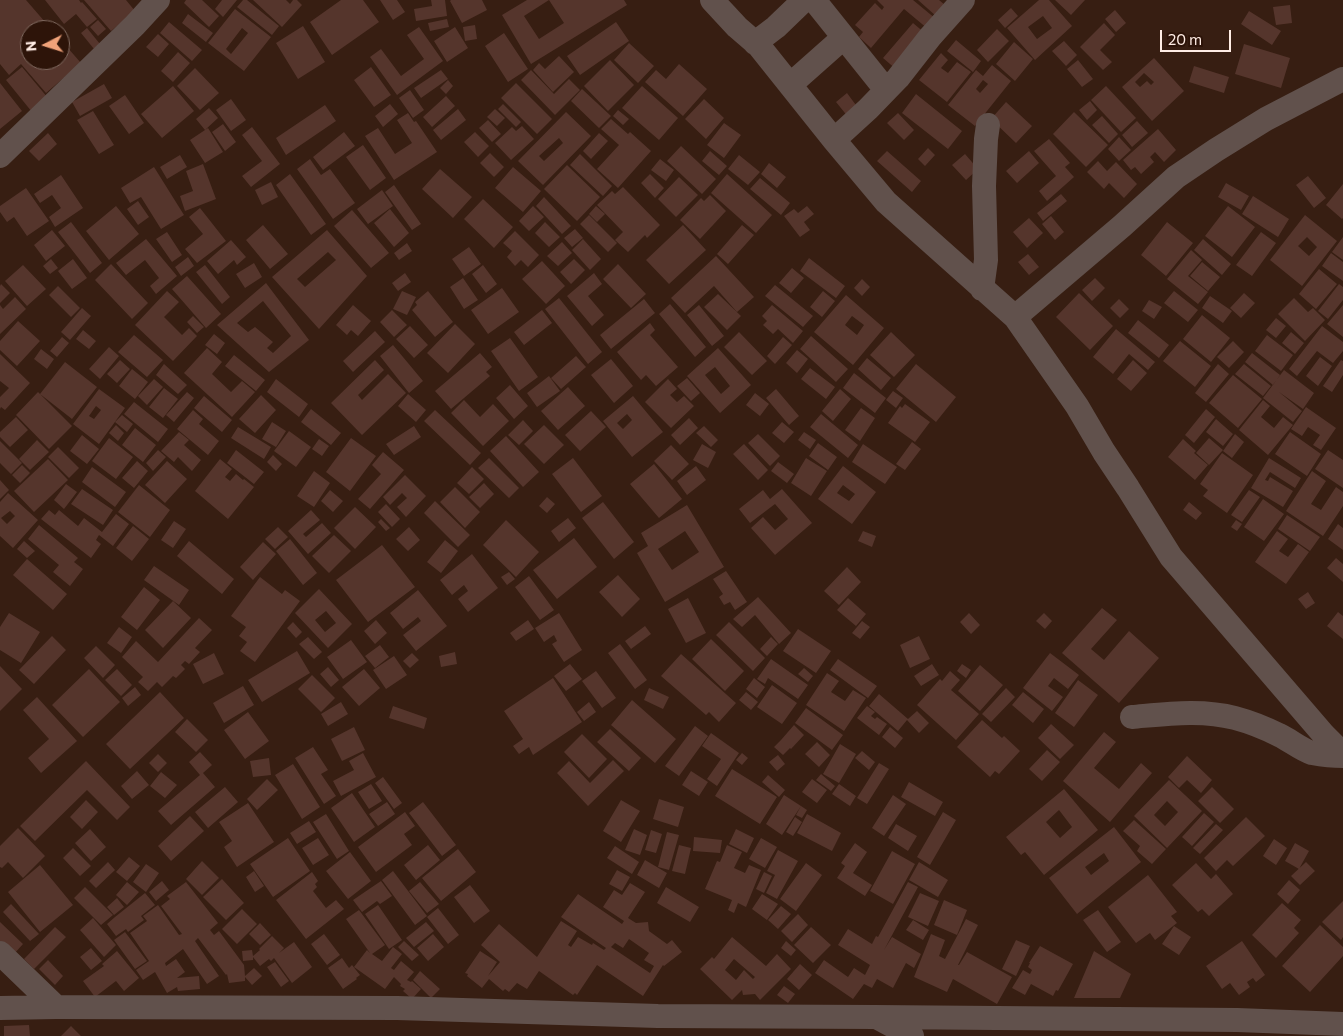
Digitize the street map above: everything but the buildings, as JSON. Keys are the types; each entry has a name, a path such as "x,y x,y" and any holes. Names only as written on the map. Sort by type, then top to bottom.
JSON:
{"street":[{"path":"0,156 129,31 158,0"},
{"path":"712,0 755,43 886,202 1015,317 1077,406 1170,558 1343,755"},
{"path":"755,43 776,27 804,0"},
{"path":"814,0 886,90"},
{"path":"834,140 898,78 930,37 963,0"},
{"path":"790,85 843,38"},
{"path":"1015,317 1122,226 1176,177 1266,118 1343,79"},
{"path":"982,289 986,260 984,186 988,125"},
{"path":"1132,717 1180,714 1219,715 1236,719 1279,735 1312,752 1325,755 1343,755"},
{"path":"0,953 56,1007"},
{"path":"0,1008 387,1008 658,1016 876,1016 1241,1028 1343,1024"},
{"path":"876,1016 912,1036"}]}
